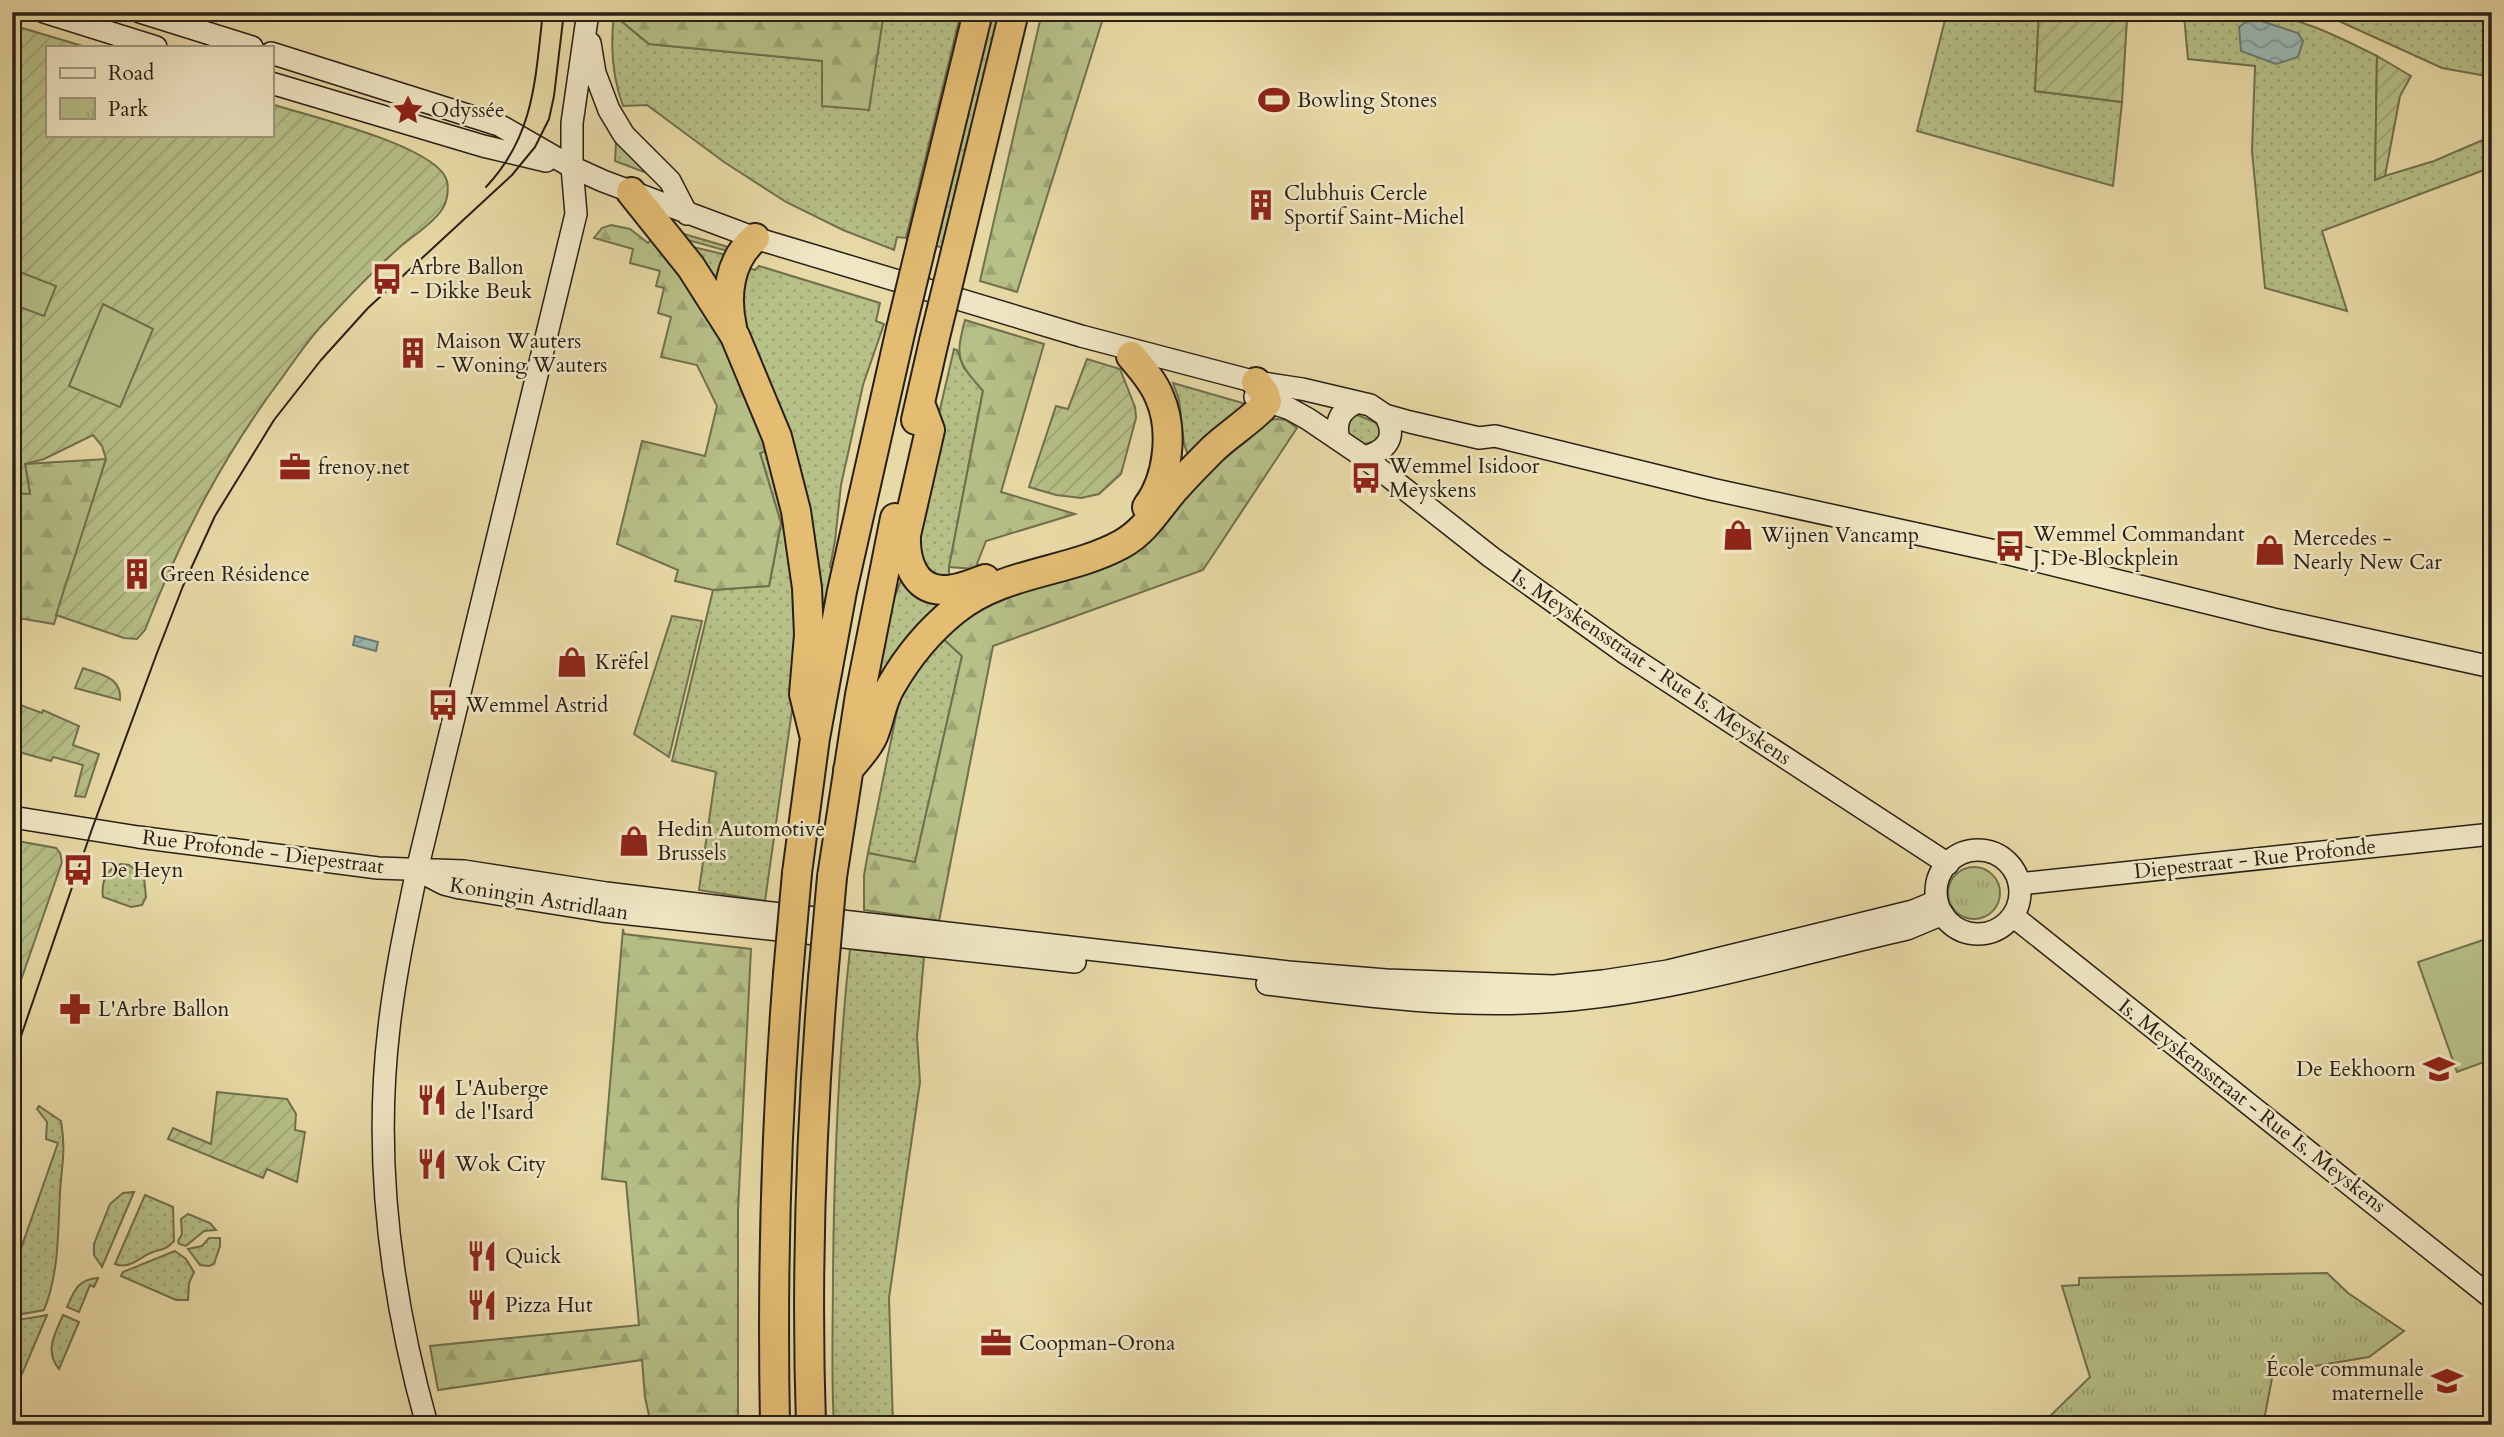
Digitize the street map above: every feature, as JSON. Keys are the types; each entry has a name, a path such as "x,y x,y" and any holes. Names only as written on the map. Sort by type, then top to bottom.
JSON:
{"highway":[{"path":"775,1425 773,1303 780,1074 797,873 816,738 842,592 901,330 978,12"},
{"path":"811,1425 810,1215 815,1080 832,877 874,614 934,341 1014,12"},
{"path":"631,192 691,267 735,336 777,437 796,511 807,588 809,635 804,694 816,738"},
{"path":"735,336 728,293 738,259 755,238"},
{"path":"920,403 930,430 905,547 912,571 918,580 932,589 944,591 967,586 1112,537 1138,518 1155,496 1165,465 1167,437 1163,405 1131,356"},
{"path":"848,770 873,737 880,709 890,687 940,623 974,597 1025,576 1072,564 1119,545 1137,534 1215,447 1271,398"}],"main road":[{"path":"44,12 153,46"},
{"path":"140,12 249,46"},
{"path":"427,1425 412,1370 390,1243 383,1171 388,1029 417,870 576,214 572,123 587,18"},
{"path":"587,18 595,73 608,110 624,135 670,181 687,214"},
{"path":"273,54 499,125 572,167 687,214 755,238 1082,336 1271,398"},
{"path":"273,84 483,146 572,167"},
{"path":"1082,336 1169,372 1271,398 1302,389 1370,405 1385,415 1479,438 1495,436 1711,489 2009,554 2273,619 2492,667"},
{"name":"Is. Meyskensstraat - Rue Is. Meyskens","path":"1271,398 1364,457 1491,557 1625,653 1948,863"},
{"path":"1339,440 1337,423 1340,415 1358,402"},
{"path":"1364,457 1380,452 1389,440 1391,432 1385,415"},
{"name":"Rue Profonde - Diepestraat","path":"12,817 372,867 417,870"},
{"name":"Diepestraat - Rue Profonde","path":"2019,884 2492,834"},
{"path":"1965,852 1989,852 2004,860 2011,867 2019,884 2019,901 2012,916 1998,929 1983,934 1958,929 1940,907 1938,880 1948,863 1965,852"},
{"name":"Koningin Astridlaan","path":"417,870 437,881 460,888 602,911 762,921 1384,998 1517,1003 1558,1001 1670,986 1907,929 1940,907"},
{"name":"Is. Meyskensstraat - Rue Is. Meyskens","path":"2012,916 2492,1298"}],"green space":[{"path":"2237,11 2271,14 2318,28 2377,56 2375,179 2434,161 2492,136 2492,167 2322,231 2347,311 2265,288 2252,151 2255,66 2188,59 2184,16 2146,19 2150,16 2179,12"},
{"path":"614,12 884,12 869,110 822,106 822,61 649,44 614,15"},
{"path":"884,12 961,12 906,238 897,237 894,250 843,230 786,202 724,162 647,105 623,106 616,84 612,38 614,15 649,44 823,61 868,110"},
{"path":"992,12 1001,12 943,248 934,245"},
{"path":"1042,12 1105,12 1017,292 980,281"},
{"path":"1947,12 2039,12 2035,91 2122,102 2113,186 1917,131"},
{"path":"2039,12 2123,14 2127,19 2122,102 2035,91"},
{"path":"2319,12 2492,12 2492,77 2442,68"},
{"path":"12,25 83,46 46,46 46,136 273,136 273,105 397,144 438,168 447,181 448,193 443,208 353,292 320,327 262,405 206,497 174,561 145,630 137,639 124,638 56,615 106,459 102,446 93,435 44,459 25,464 30,494 12,493"},
{"path":"2377,56 2411,76 2400,96 2385,176 2375,180"},
{"path":"616,143 627,146 655,176 615,161"},
{"path":"611,225 630,229 648,243 652,239 670,259 705,309 749,396 771,449 760,453 781,523 769,586 713,590 675,581 678,570 617,544 642,441 705,456 717,406 697,365 661,357 671,317 658,313 664,288 656,286 660,271 630,263 633,249 594,238 602,228"},
{"path":"677,232 730,248 727,251 677,237"},
{"path":"693,247 727,255 720,287 690,252"},
{"path":"759,266 880,303 876,321 884,324 863,385 841,485 832,568 823,615 820,615 740,313 746,267 755,270"},
{"path":"12,269 56,286 44,316 12,304"},
{"path":"103,304 153,329 120,407 69,386"},
{"path":"965,320 1044,344 1001,492 1075,514 986,541 975,569 949,567 983,391 960,358"},
{"path":"954,349 957,350 964,368 983,390 949,567 949,586 938,585 913,556 924,478"},
{"path":"1087,359 1120,369 1135,407 1136,418 1121,474 1099,494 1081,498 1056,495 1029,487 1056,406 1068,409"},
{"path":"1173,383 1246,404 1245,410 1188,455 1184,444 1179,400"},
{"path":"1355,414 1379,424 1382,432 1378,441 1364,444 1349,434 1346,429 1347,418"},
{"path":"1286,420 1297,428 1203,570 993,646 939,921 864,910 864,875 868,853 915,862 962,656 938,634 963,613 1100,562 1199,476 1267,421"},
{"path":"771,449 788,516 799,661 765,901 699,890 716,772 672,761 713,590 769,586 781,524 760,453"},
{"path":"106,459 54,624 12,617 12,493 30,494 25,464"},
{"path":"904,572 952,597 878,684 889,612"},
{"path":"672,616 702,621 669,757 634,734"},
{"path":"938,634 962,656 915,863 868,853 899,701"},
{"path":"83,668 114,682 120,692 120,700 75,688"},
{"path":"12,700 79,726 73,745 99,754 85,797 75,796 83,765 53,757 51,761 12,750"},
{"path":"12,840 56,848 62,862 12,1006"},
{"path":"121,864 129,865 144,877 146,897 142,905 131,907 103,897 106,877 112,869"},
{"path":"1974,867 1993,874 2000,893 1993,912 1974,919 1955,912 1948,893 1955,874"},
{"path":"623,929 624,934 751,949 738,1211 738,1425 651,1425 645,1397 642,1360 438,1390 430,1346 639,1325 626,1182 602,1179"},
{"path":"2492,937 2492,1059 2457,1072 2418,962"},
{"path":"850,949 924,957 917,1037 920,1082 889,1298 893,1425 834,1425 832,1350 836,1153 842,1031"},
{"path":"217,1092 287,1099 296,1114 295,1130 305,1132 297,1182 267,1169 263,1178 168,1139 173,1128 211,1144"},
{"path":"39,1106 61,1121 62,1131 63,1157 55,1267 44,1310 12,1316 12,1274 58,1143 46,1139 47,1122 37,1109"},
{"path":"134,1192 102,1267 94,1255 94,1244 110,1204 123,1193"},
{"path":"145,1195 173,1207 174,1241 166,1248 131,1264 115,1264"},
{"path":"188,1214 210,1223 216,1230 204,1231 186,1246 179,1244 182,1234 181,1219"},
{"path":"209,1238 220,1238 214,1264 200,1265 188,1249 202,1246"},
{"path":"175,1251 186,1259 194,1272 189,1283 188,1300 176,1300 121,1276 123,1272"},
{"path":"2327,1273 2348,1293 2404,1331 2369,1357 2273,1373 2265,1415 2256,1425 2041,1425 2090,1377 2062,1286 2079,1285 2079,1278"},
{"path":"98,1278 94,1287 90,1285 79,1312 67,1307 81,1283"},
{"path":"47,1315 22,1374 15,1371 20,1357 12,1353 12,1321"},
{"path":"63,1315 79,1322 59,1369 52,1356 52,1349"}],"water":[{"path":"2258,20 2298,33 2303,41 2298,57 2276,64 2241,51 2239,27 2247,21"},
{"path":"355,636 378,642 376,651 353,645"}],"tram line":[{"path":"486,187 514,147 530,105 543,12"},
{"path":"12,1070 19,1042 92,829 183,586 215,516 274,420 321,360 368,308 512,175 535,147 549,119 554,96 564,12"}],"place":[{"name":"Bowling Stones","path":"1274,100"},
{"name":"Odyssée","path":"408,110"},
{"name":"Clubhuis Cercle Sportif Saint-Michel","path":"1261,205"},
{"name":"Arbre Ballon - Dikke Beuk","path":"387,279"},
{"name":"Maison Wauters - Woning Wauters","path":"413,353"},
{"name":"frenoy.net","path":"295,467"},
{"name":"Wemmel Isidoor Meyskens","path":"1366,478"},
{"name":"Wijnen Vancamp","path":"1738,535"},
{"name":"Wemmel Commandant J. De Blockplein","path":"2010,546"},
{"name":"Mercedes - Nearly New Car","path":"2270,550"},
{"name":"Green Résidence","path":"137,574"},
{"name":"Krëfel","path":"572,662"},
{"name":"Wemmel Astrid","path":"443,705"},
{"name":"Hedin Automotive Brussels","path":"634,841"},
{"name":"De Heyn","path":"78,870"},
{"name":"L'Arbre Ballon","path":"75,1009"},
{"name":"De Eekhoorn","path":"2439,1069"},
{"name":"L'Auberge de l'Isard","path":"432,1100"},
{"name":"Wok City","path":"432,1164"},
{"name":"Quick","path":"482,1256"},
{"name":"Pizza Hut","path":"482,1305"},
{"name":"Coopman-Orona","path":"996,1343"},
{"name":"École communale maternelle","path":"2447,1381"}]}
